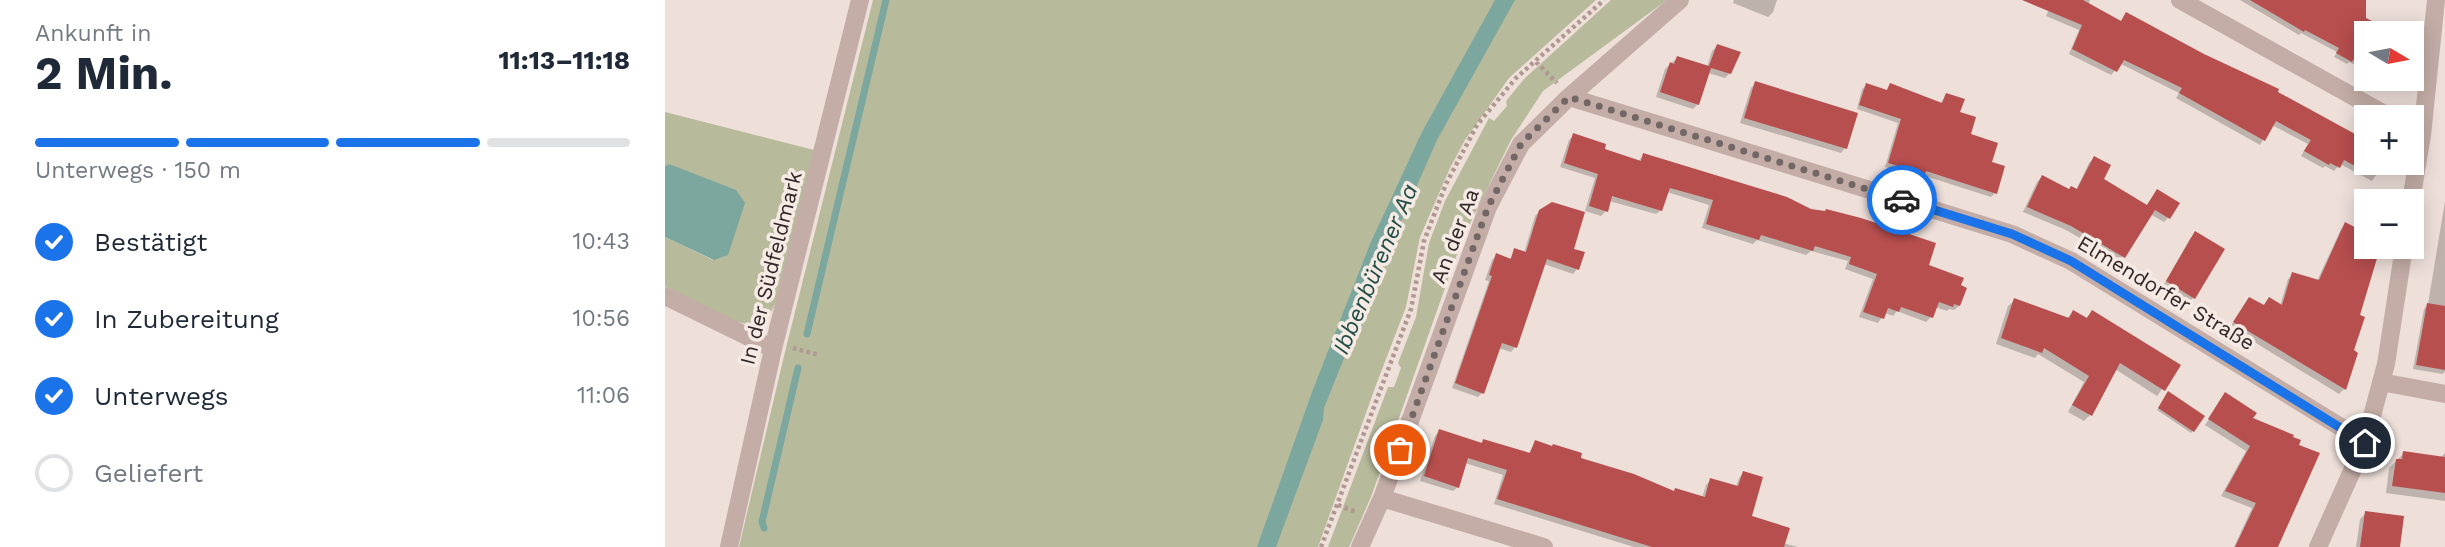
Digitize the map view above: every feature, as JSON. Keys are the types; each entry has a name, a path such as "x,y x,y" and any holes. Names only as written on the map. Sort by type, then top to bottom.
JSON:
{"street":[{"name":"In der Südfeldmark","path":"729,547 774,346 860,0"},
{"name":"An der Aa","path":"1360,547 1382,498 1488,207 1521,144 1569,97 1680,0"},
{"path":"2180,0 2368,105"},
{"path":"2420,105 2436,0"},
{"name":"Elmendorfer Straße","path":"1569,97 2012,234 2071,261 2365,443"},
{"path":"2318,547 2365,443 2386,364 2402,259"},
{"path":"665,296 774,346"},
{"path":"2381,382 2445,394"},
{"path":"1382,498 1544,547"}],"path":[{"path":"1321,547 1411,309 1424,242 1446,184 1477,125 1515,78 1604,0"},
{"path":"1536,61 1569,97"},
{"path":"774,346 819,355"}],"green space":[{"path":"873,0 1596,0 1509,78 1465,140 1450,168 1420,237 1406,307 1318,547 739,547"},
{"path":"1611,0 1667,0 1543,91 1511,140 1462,240 1371,497 1349,547 1328,547 1388,387 1394,387 1401,368 1398,363 1416,317 1429,243 1445,201 1489,118 1494,121 1525,78"},
{"path":"665,112 814,150 778,298 765,319 757,323 737,322 724,317 665,286 665,237 713,260 670,164 665,166"}],"water":[{"name":"Ibbenbürener Aa","path":"1495,0 1515,0 1437,140 1375,281 1324,408 1323,420 1276,547 1257,547 1312,392 1370,244 1422,132"},
{"path":"669,164 736,190 745,203 728,255 714,260 665,237 665,166"}],"building":[{"path":"2022,0 2083,0 2121,21 2126,12 2204,54 2279,89 2278,92 2354,133 2354,165 2344,160 2340,168 2330,163 2329,165 2304,151 2311,140 2276,121 2265,141 2179,93 2182,88 2124,60 2117,72 2072,49 2082,25"},
{"path":"2250,0 2366,0 2366,18 2372,21 2354,21 2352,62 2336,53 2339,48 2305,30 2304,32"},
{"path":"1717,44 1741,52 1731,74 1711,68 1699,105 1660,92 1670,62 1674,64 1677,56 1709,66"},
{"path":"1755,81 1858,113 1847,149 1744,118"},
{"path":"1866,83 1887,90 1890,83 1942,103 1946,93 1965,99 1960,112 1976,117 1971,134 1998,143 1992,162 2005,166 1997,194 1926,171 1925,174 1888,163 1901,119 1859,105"},
{"path":"1573,133 1606,144 1605,149 1641,161 1643,153 1787,197 1811,209 1826,209 1861,218 1936,243 1929,265 1964,278 1961,285 1967,288 1960,306 1954,304 1953,307 1939,302 1933,318 1901,307 1899,312 1888,308 1884,319 1863,312 1877,274 1849,264 1851,257 1815,246 1813,251 1761,235 1759,240 1706,224 1713,200 1670,188 1662,211 1612,196 1608,212 1589,206 1598,174 1564,163"},
{"path":"2094,156 2111,165 2104,179 2147,205 2157,189 2180,203 2170,219 2155,210 2125,258 2071,226 2027,207 2042,175 2069,189 2071,186 2077,189"},
{"path":"1552,202 1585,212 1574,249 1585,252 1579,270 1547,259 1517,348 1502,343 1484,394 1455,383 1492,276 1489,275 1496,253 1511,259 1514,248 1526,252 1539,210"},
{"path":"2345,222 2354,227 2354,259 2377,259 2360,315 2365,317 2354,350 2358,353 2346,390 2233,322 2249,297 2264,305 2269,297 2282,305 2292,272 2319,280"},
{"path":"2195,231 2225,249 2195,299 2166,281"},
{"path":"2014,298 2069,318 2073,310 2087,318 2092,310 2181,365 2165,391 2120,363 2092,416 2072,405 2089,376 2044,348 2042,353 2001,338"},
{"path":"2427,303 2445,306 2445,370 2416,365"},
{"path":"2168,391 2205,416 2194,432 2158,408"},
{"path":"2225,392 2257,413 2253,418 2294,435 2293,437 2301,440 2299,445 2320,453 2278,547 2235,547 2256,503 2225,491 2250,446 2208,419"},
{"path":"1439,429 1482,443 1483,439 1530,453 1535,440 1552,446 1553,444 1582,453 1581,458 1634,474 1674,491 1675,488 1705,497 1710,478 1738,486 1743,471 1763,477 1752,516 1790,528 1784,547 1652,547 1497,499 1507,470 1468,458 1459,488 1424,476"},
{"path":"2403,451 2445,457 2445,493 2392,486 2396,459 2402,459"},
{"path":"2365,511 2404,516 2400,547 2360,547"}],"waterway":[{"path":"807,334 886,0"},
{"path":"764,528 762,522 798,368"}],"way so far":[{"path":"1400,450 1488,207 1521,144 1569,97 1902,200"}],"route":[{"path":"1902,200 2012,234 2071,261 2365,443"}]}
